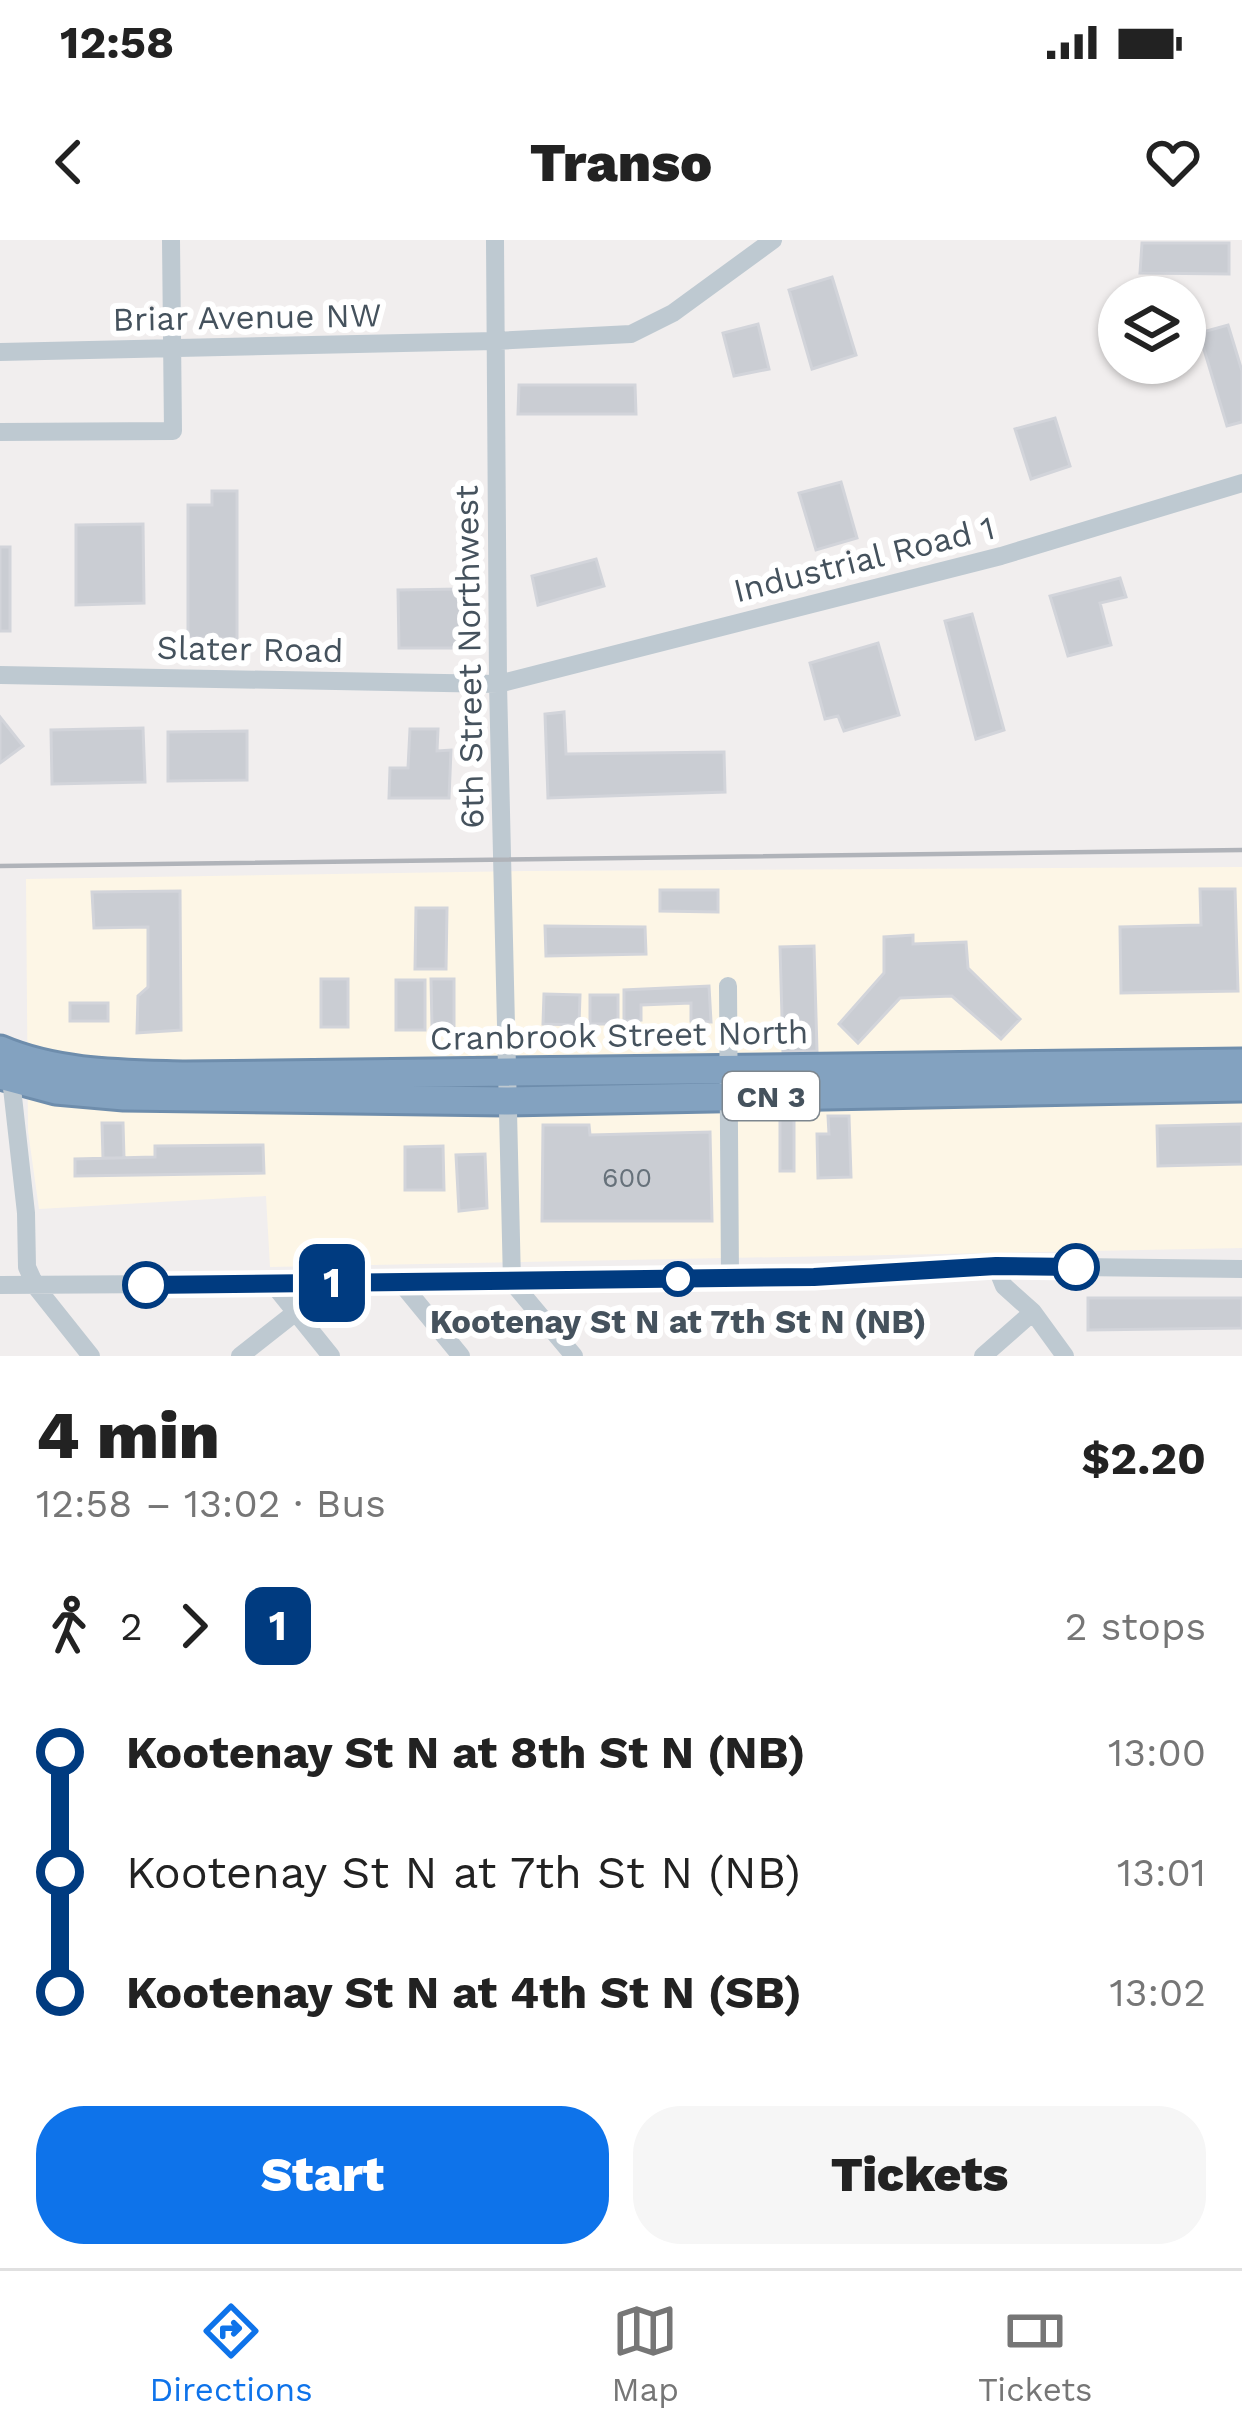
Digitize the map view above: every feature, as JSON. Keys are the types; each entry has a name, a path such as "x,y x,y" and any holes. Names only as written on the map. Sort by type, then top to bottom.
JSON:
{"highway":[{"name":"Cranbrook Street North","path":"0,1050 25,1060 116,1074 506,1087"},
{"name":"Cranbrook Street North","path":"5,1077 56,1090 124,1096 729,1083 1242,1063"},
{"name":"Cranbrook Street North","path":"729,1083 1242,1087"}],"street":[{"path":"0,432 172,431 170,240"},
{"name":"6th Street Northwest","path":"495,240 498,683 512,1282"},
{"name":"Briar Avenue NW","path":"0,352 631,334 673,313 773,240"},
{"name":"Industrial Road 1","path":"498,683 1001,556 1242,483"},
{"name":"Slater Road","path":"0,675 498,683"},
{"path":"728,986 730,1278"},
{"path":"5,1077 26,1214 27,1267 36,1287 86,1354"},
{"path":"5,1289 814,1277 996,1266 1242,1269"},
{"path":"996,1266 1004,1286 1034,1312 1065,1356"},
{"path":"512,1282 574,1356"},
{"path":"401,1283 461,1356"},
{"path":"273,1284 332,1356"},
{"path":"240,1356 296,1312"},
{"path":"982,1356 1034,1312"}],"shaded area":[{"path":"1242,867 1242,1248 270,1267 266,1196 39,1209 28,1131 26,879"}],"building":[{"path":"1142,243 1229,243 1229,274 1140,273"},
{"path":"832,277 856,355 812,369 789,290"},
{"path":"758,324 769,369 734,376 723,333"},
{"path":"1228,325 1242,371 1242,422 1227,426 1206,356 1206,331"},
{"path":"519,385 635,385 636,414 518,414"},
{"path":"1055,418 1070,466 1031,479 1015,429"},
{"path":"841,482 857,538 816,550 799,493"},
{"path":"212,491 237,491 237,639 188,638 188,505 212,505"},
{"path":"143,524 144,603 76,605 76,525"},
{"path":"0,547 10,547 10,631 0,631"},
{"path":"596,559 604,586 538,605 532,576"},
{"path":"1120,578 1126,597 1100,603 1111,645 1068,656 1050,596"},
{"path":"461,589 462,648 399,648 398,590"},
{"path":"972,614 1004,730 976,739 945,621"},
{"path":"878,643 899,715 844,731 838,716 825,719 810,663"},
{"path":"564,712 566,754 724,752 725,792 548,798 545,714"},
{"path":"0,717 23,746 0,763"},
{"path":"143,728 145,782 52,784 51,730"},
{"path":"410,729 438,729 437,751 451,750 449,798 389,798 390,768 408,768"},
{"path":"247,731 247,780 168,781 168,732"},
{"path":"1200,889 1235,889 1238,991 1121,993 1120,927 1201,925"},
{"path":"660,890 718,890 718,912 660,911"},
{"path":"180,891 181,1030 137,1033 138,996 148,987 148,927 94,928 92,892"},
{"path":"416,908 447,908 446,969 415,969"},
{"path":"545,926 645,927 646,954 546,956"},
{"path":"913,935 913,944 966,942 968,968 1020,1019 1001,1039 952,996 900,998 858,1043 839,1024 884,973 884,937"},
{"path":"814,946 817,1051 783,1052 780,947"},
{"path":"321,979 348,979 348,1027 321,1027"},
{"path":"431,979 454,979 454,1027 432,1027"},
{"path":"396,980 425,980 425,1030 396,1030"},
{"path":"709,986 711,1022 691,1021 691,1003 641,1005 641,1020 624,1021 624,990"},
{"path":"544,994 580,995 579,1025 543,1024"},
{"path":"590,995 618,995 618,1024 590,1024"},
{"path":"70,1003 108,1003 108,1021 70,1021"},
{"path":"780,1112 794,1112 794,1171 780,1171"},
{"path":"828,1116 849,1116 851,1177 818,1178 817,1134 829,1134"},
{"path":"102,1123 123,1123 124,1158 103,1158"},
{"path":"1242,1124 1242,1164 1158,1166 1157,1126"},
{"path":"543,1125 589,1125 590,1135 710,1132 712,1221 542,1221"},
{"path":"263,1145 264,1173 75,1176 75,1159 155,1157 155,1146"},
{"path":"443,1146 444,1190 405,1190 405,1147"},
{"path":"485,1154 487,1208 459,1211 456,1155"},
{"path":"1088,1298 1242,1298 1242,1328 1088,1330"}],"railway":[{"path":"0,866 1242,850"}],"bus line":[{"name":"1","path":"146,1285 814,1277 996,1266 1076,1267"}],"place":[{"name":"Kootenay St N at 7th St N (NB)","path":"678,1279"}]}
